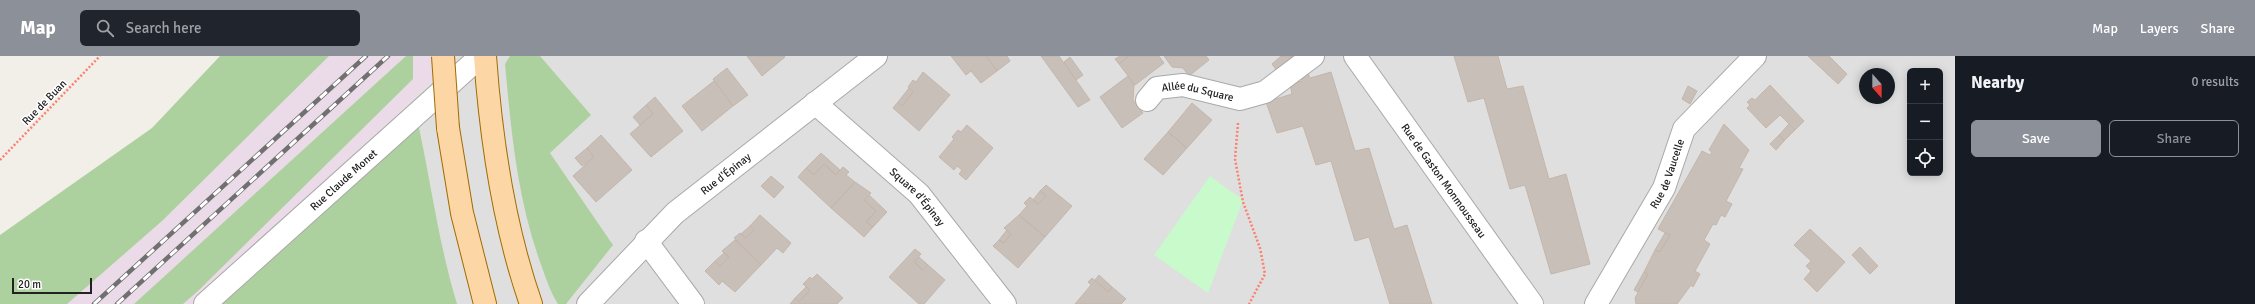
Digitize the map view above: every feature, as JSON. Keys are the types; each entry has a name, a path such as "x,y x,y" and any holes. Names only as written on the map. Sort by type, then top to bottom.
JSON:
{"main road":[{"path":"443,56 448,128 462,213 485,304"},
{"path":"484,56 496,166 508,223 531,304"}],"street":[{"name":"Rue Claude Monet","path":"205,304 481,56"},
{"name":"Rue d'Épinay","path":"588,304 646,241 675,213 876,56"},
{"name":"Allée du Square","path":"1147,100 1157,88 1183,85 1240,99 1265,92 1313,56"},
{"name":"Rue de Gaston Monmousseau","path":"1355,56 1532,304"},
{"name":"Rue de Vaucelle","path":"1596,304 1664,188 1684,129 1755,56"},
{"name":"Square d'Épinay","path":"815,103 919,194 1005,304"},
{"path":"646,241 693,304"}],"path":[{"name":"Rue de Buan","path":"0,160 100,56"},
{"path":"1240,99 1235,159 1243,202 1260,248 1265,274 1249,304"}],"shaded area":[{"path":"320,56 458,56 200,304 40,304"},
{"path":"458,56 1955,56 1955,304 200,304"}],"green space":[{"path":"220,56 329,56 162,221 67,304 0,304 0,235 152,128"},
{"path":"406,56 413,56 413,79 198,291 183,304 134,304"},
{"path":"510,56 540,56 591,115 550,153 613,245 566,304 558,304 550,288 531,235 525,211 516,163 507,89 505,64"},
{"path":"418,123 440,237 457,304 220,304"},
{"path":"1210,176 1243,200 1208,293 1154,255"}],"building":[{"path":"747,56 784,56 785,57 762,76"},
{"path":"951,56 986,56 997,71 981,83 971,71 966,75"},
{"path":"986,56 1007,56 1010,61 997,71"},
{"path":"1041,56 1059,56 1090,100 1078,107"},
{"path":"1120,56 1129,56 1119,64 1115,59"},
{"path":"1129,56 1159,56 1164,63 1135,85 1119,64"},
{"path":"1164,56 1206,56 1209,60 1189,76 1183,68 1172,67"},
{"path":"1281,56 1300,56 1279,74 1272,64"},
{"path":"1454,56 1498,56 1507,89 1523,86 1549,179 1566,174 1590,264 1551,274 1525,185 1510,189 1484,98 1468,102"},
{"path":"1808,56 1829,56 1847,74 1838,84"},
{"path":"1070,57 1083,75 1076,80 1064,62"},
{"path":"727,68 748,95 733,106 713,79"},
{"path":"923,72 950,95 919,131 893,108 898,102 902,106 913,92 908,87 913,80 916,82"},
{"path":"1331,72 1355,151 1369,148 1394,229 1407,225 1432,304 1390,304 1369,237 1355,241 1331,161 1316,165 1303,126 1277,133 1266,102 1292,94 1290,84 1302,81 1301,76 1308,73 1310,78"},
{"path":"1128,76 1134,85 1133,100 1143,113 1122,128 1100,97"},
{"path":"714,81 733,106 702,131 682,106"},
{"path":"1770,85 1804,121 1795,130 1780,115 1766,128 1747,108 1750,105 1747,102 1752,98 1755,100"},
{"path":"1688,86 1697,91 1690,104 1682,99"},
{"path":"909,88 913,92 902,106 898,102"},
{"path":"655,97 683,131 651,157 630,134 653,114 646,105"},
{"path":"1192,103 1212,120 1187,148 1168,132"},
{"path":"646,105 653,114 640,125 633,117"},
{"path":"1724,124 1749,150 1739,168 1743,169 1726,201 1732,204 1725,217 1721,215 1716,225 1713,224 1704,240 1710,244 1695,271 1700,274 1693,287 1691,285 1677,304 1636,304 1635,298 1648,274 1644,272 1655,250 1660,252 1670,235 1658,229 1702,151 1710,155 1712,152 1709,150"},
{"path":"1789,124 1795,130 1784,141 1779,135"},
{"path":"967,125 993,148 966,180 959,174 962,170 957,166 954,170 939,157 954,139 952,137 958,130 961,132"},
{"path":"1168,132 1187,148 1163,175 1144,159"},
{"path":"601,135 632,170 596,202 573,176 594,157 587,148"},
{"path":"1779,135 1784,141 1776,150 1770,144"},
{"path":"587,148 594,157 582,166 575,158"},
{"path":"821,153 840,170 836,175 824,164 814,175 806,168"},
{"path":"824,164 836,175 843,167 849,172 846,175 855,182 831,208 798,177 806,168 814,175"},
{"path":"771,176 784,187 774,198 761,186"},
{"path":"855,182 871,193 864,200 876,211 866,222 873,227 864,237 831,208"},
{"path":"1046,185 1072,206 1045,237 1019,215 1027,206 1024,203 1030,197 1038,204 1046,196 1040,191"},
{"path":"1040,191 1046,196 1038,204 1033,200"},
{"path":"869,195 887,212 873,227 866,222 876,211 864,200"},
{"path":"760,215 791,243 783,253 777,248 761,265 734,238 740,233 746,238 754,230 750,226"},
{"path":"1019,215 1045,237 1018,268 993,246 999,240 1004,243 1011,234 1004,228"},
{"path":"750,226 754,230 746,238 741,234"},
{"path":"1810,229 1845,262 1817,292 1804,279 1811,271 1806,266 1811,261 1794,245"},
{"path":"1007,230 1011,234 1004,243 999,240"},
{"path":"1665,233 1670,235 1660,252 1655,250"},
{"path":"735,240 761,265 735,292 722,281 719,285 705,271 715,261 720,266 729,257 722,251"},
{"path":"1860,247 1878,266 1870,274 1852,255"},
{"path":"915,249 921,254 914,262 923,270 928,265 945,280 924,304 919,304 889,277"},
{"path":"724,253 729,257 720,266 715,261"},
{"path":"919,257 928,265 923,270 914,262"},
{"path":"1644,272 1648,274 1638,292 1634,290"},
{"path":"817,274 843,298 837,304 790,304 795,298 799,302 810,290 803,284 810,277 812,279"},
{"path":"1099,275 1112,287 1108,292 1095,280"},
{"path":"1092,278 1108,292 1112,287 1126,299 1121,304 1075,304 1091,285 1088,282"},
{"path":"806,287 810,290 799,302 795,298"}],"railway":[{"path":"94,304 366,56"},
{"path":"117,304 388,56"}]}
